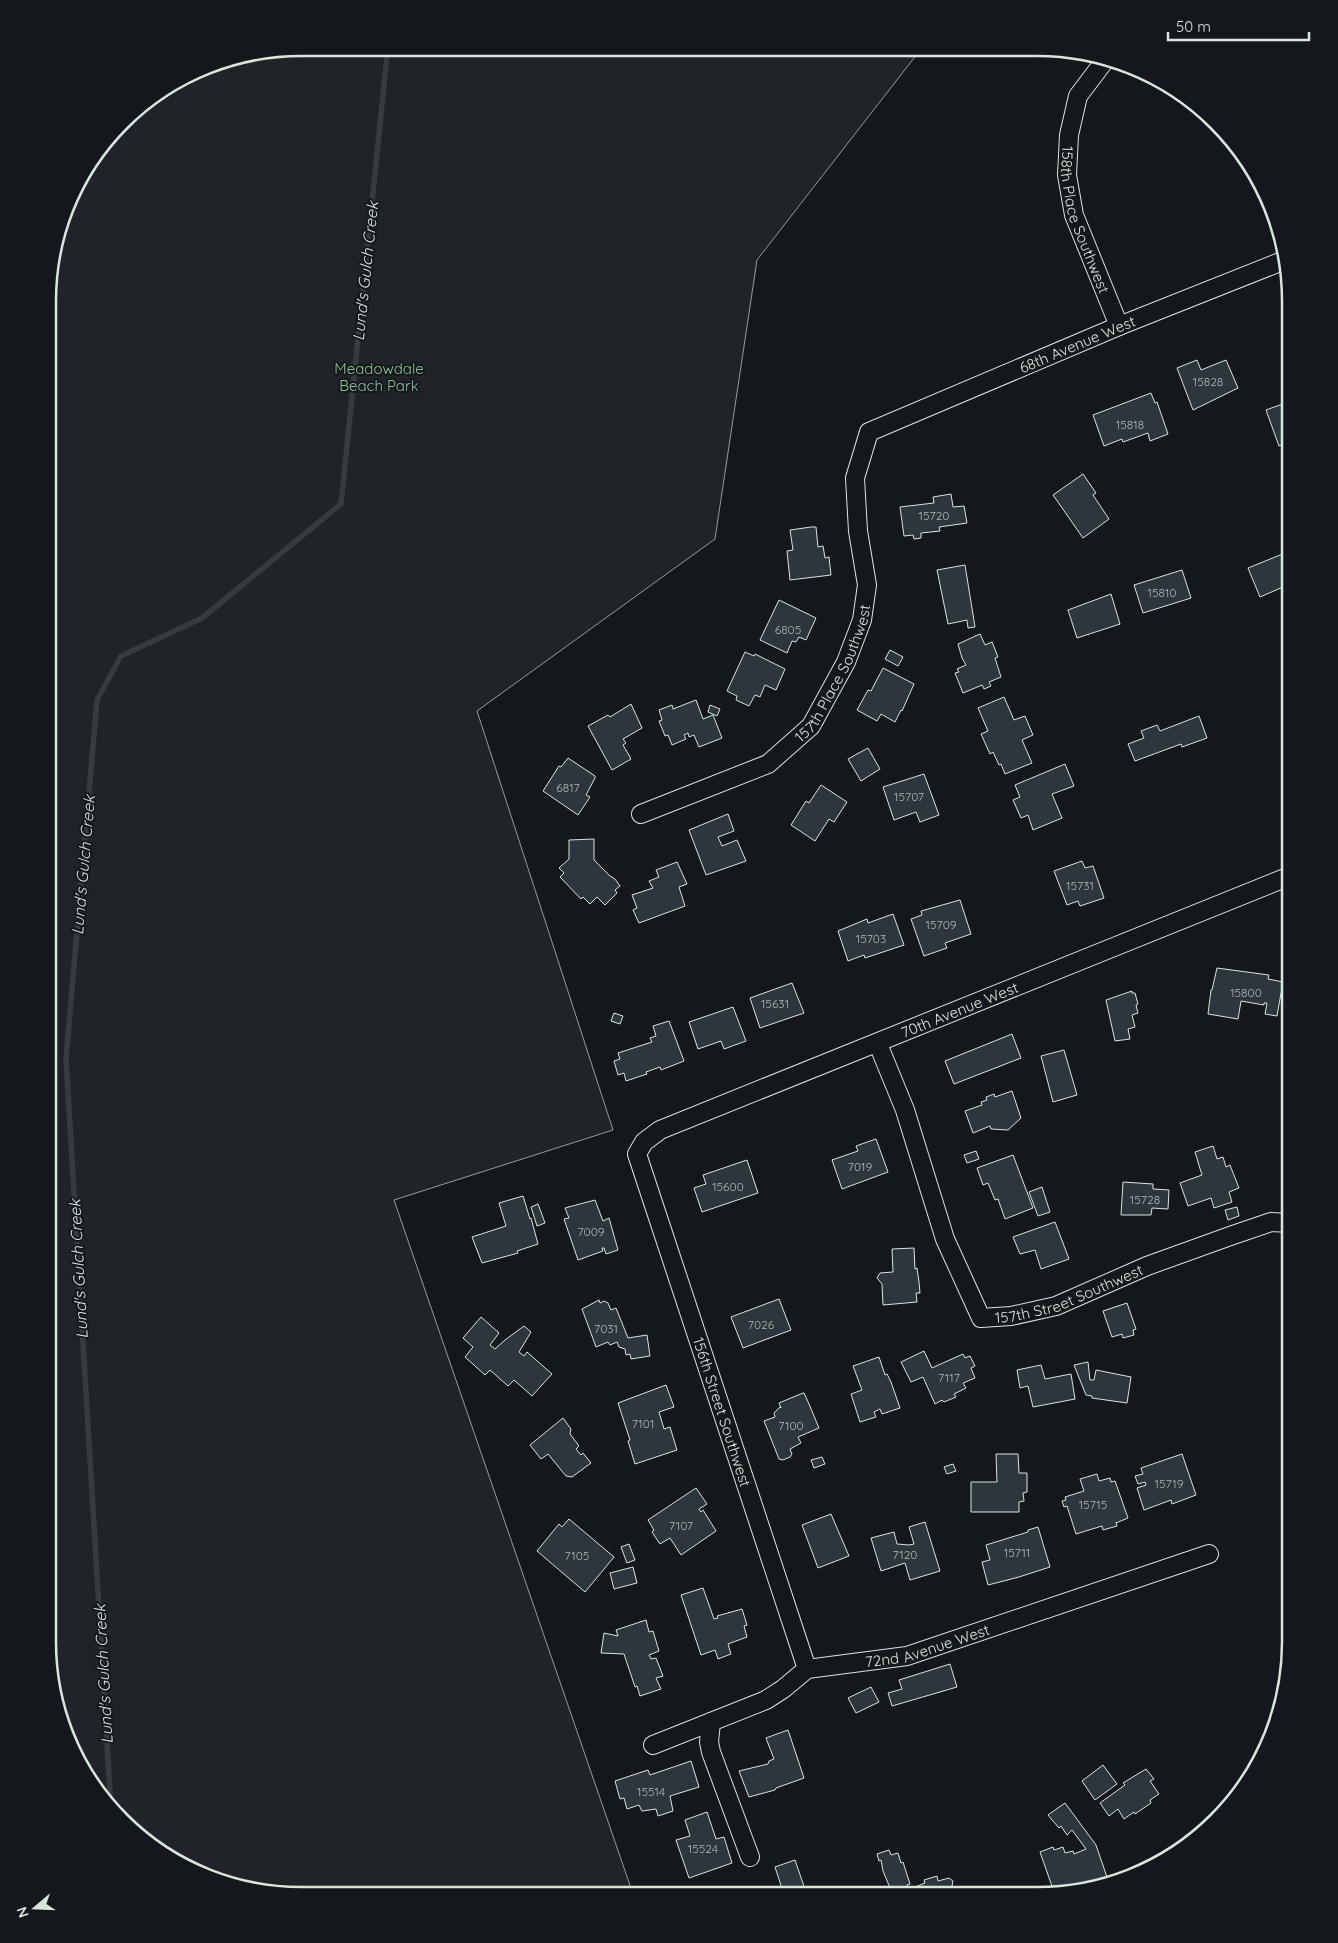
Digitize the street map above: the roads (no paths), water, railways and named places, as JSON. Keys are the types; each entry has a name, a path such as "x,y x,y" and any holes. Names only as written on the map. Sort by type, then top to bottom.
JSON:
{"street":[{"name":"158th Place Southwest","path":"1101,65 1078,96 1069,135 1067,176 1074,214 1119,326"},
{"name":"68th Avenue West","path":"869,432 1119,326 1279,263"},
{"name":"157th Place Southwest","path":"641,814 768,764 810,726 846,662 862,620 866,585 858,531 856,478 869,432"},
{"name":"70th Avenue West","path":"637,1154 644,1142 660,1130 878,1044 1282,879"},
{"name":"157th Street Southwest","path":"878,1044 905,1110 945,1239 982,1318 1011,1316 1056,1306 1147,1266 1271,1222 1282,1223"},
{"name":"156th Street Southwest","path":"637,1154 808,1669"},
{"name":"72nd Avenue West","path":"808,1669 907,1656 1209,1554"},
{"path":"653,1745 766,1700 784,1689 808,1669"},
{"path":"711,1722 709,1742 711,1752 750,1857"}],"waterway":[{"name":"Lund's Gulch Creek","path":"110,1795 66,1059 97,700 121,656 202,618 341,504 387,56"}],"park label":[{"name":"Meadowdale Beach Park","path":"379,376"}]}
